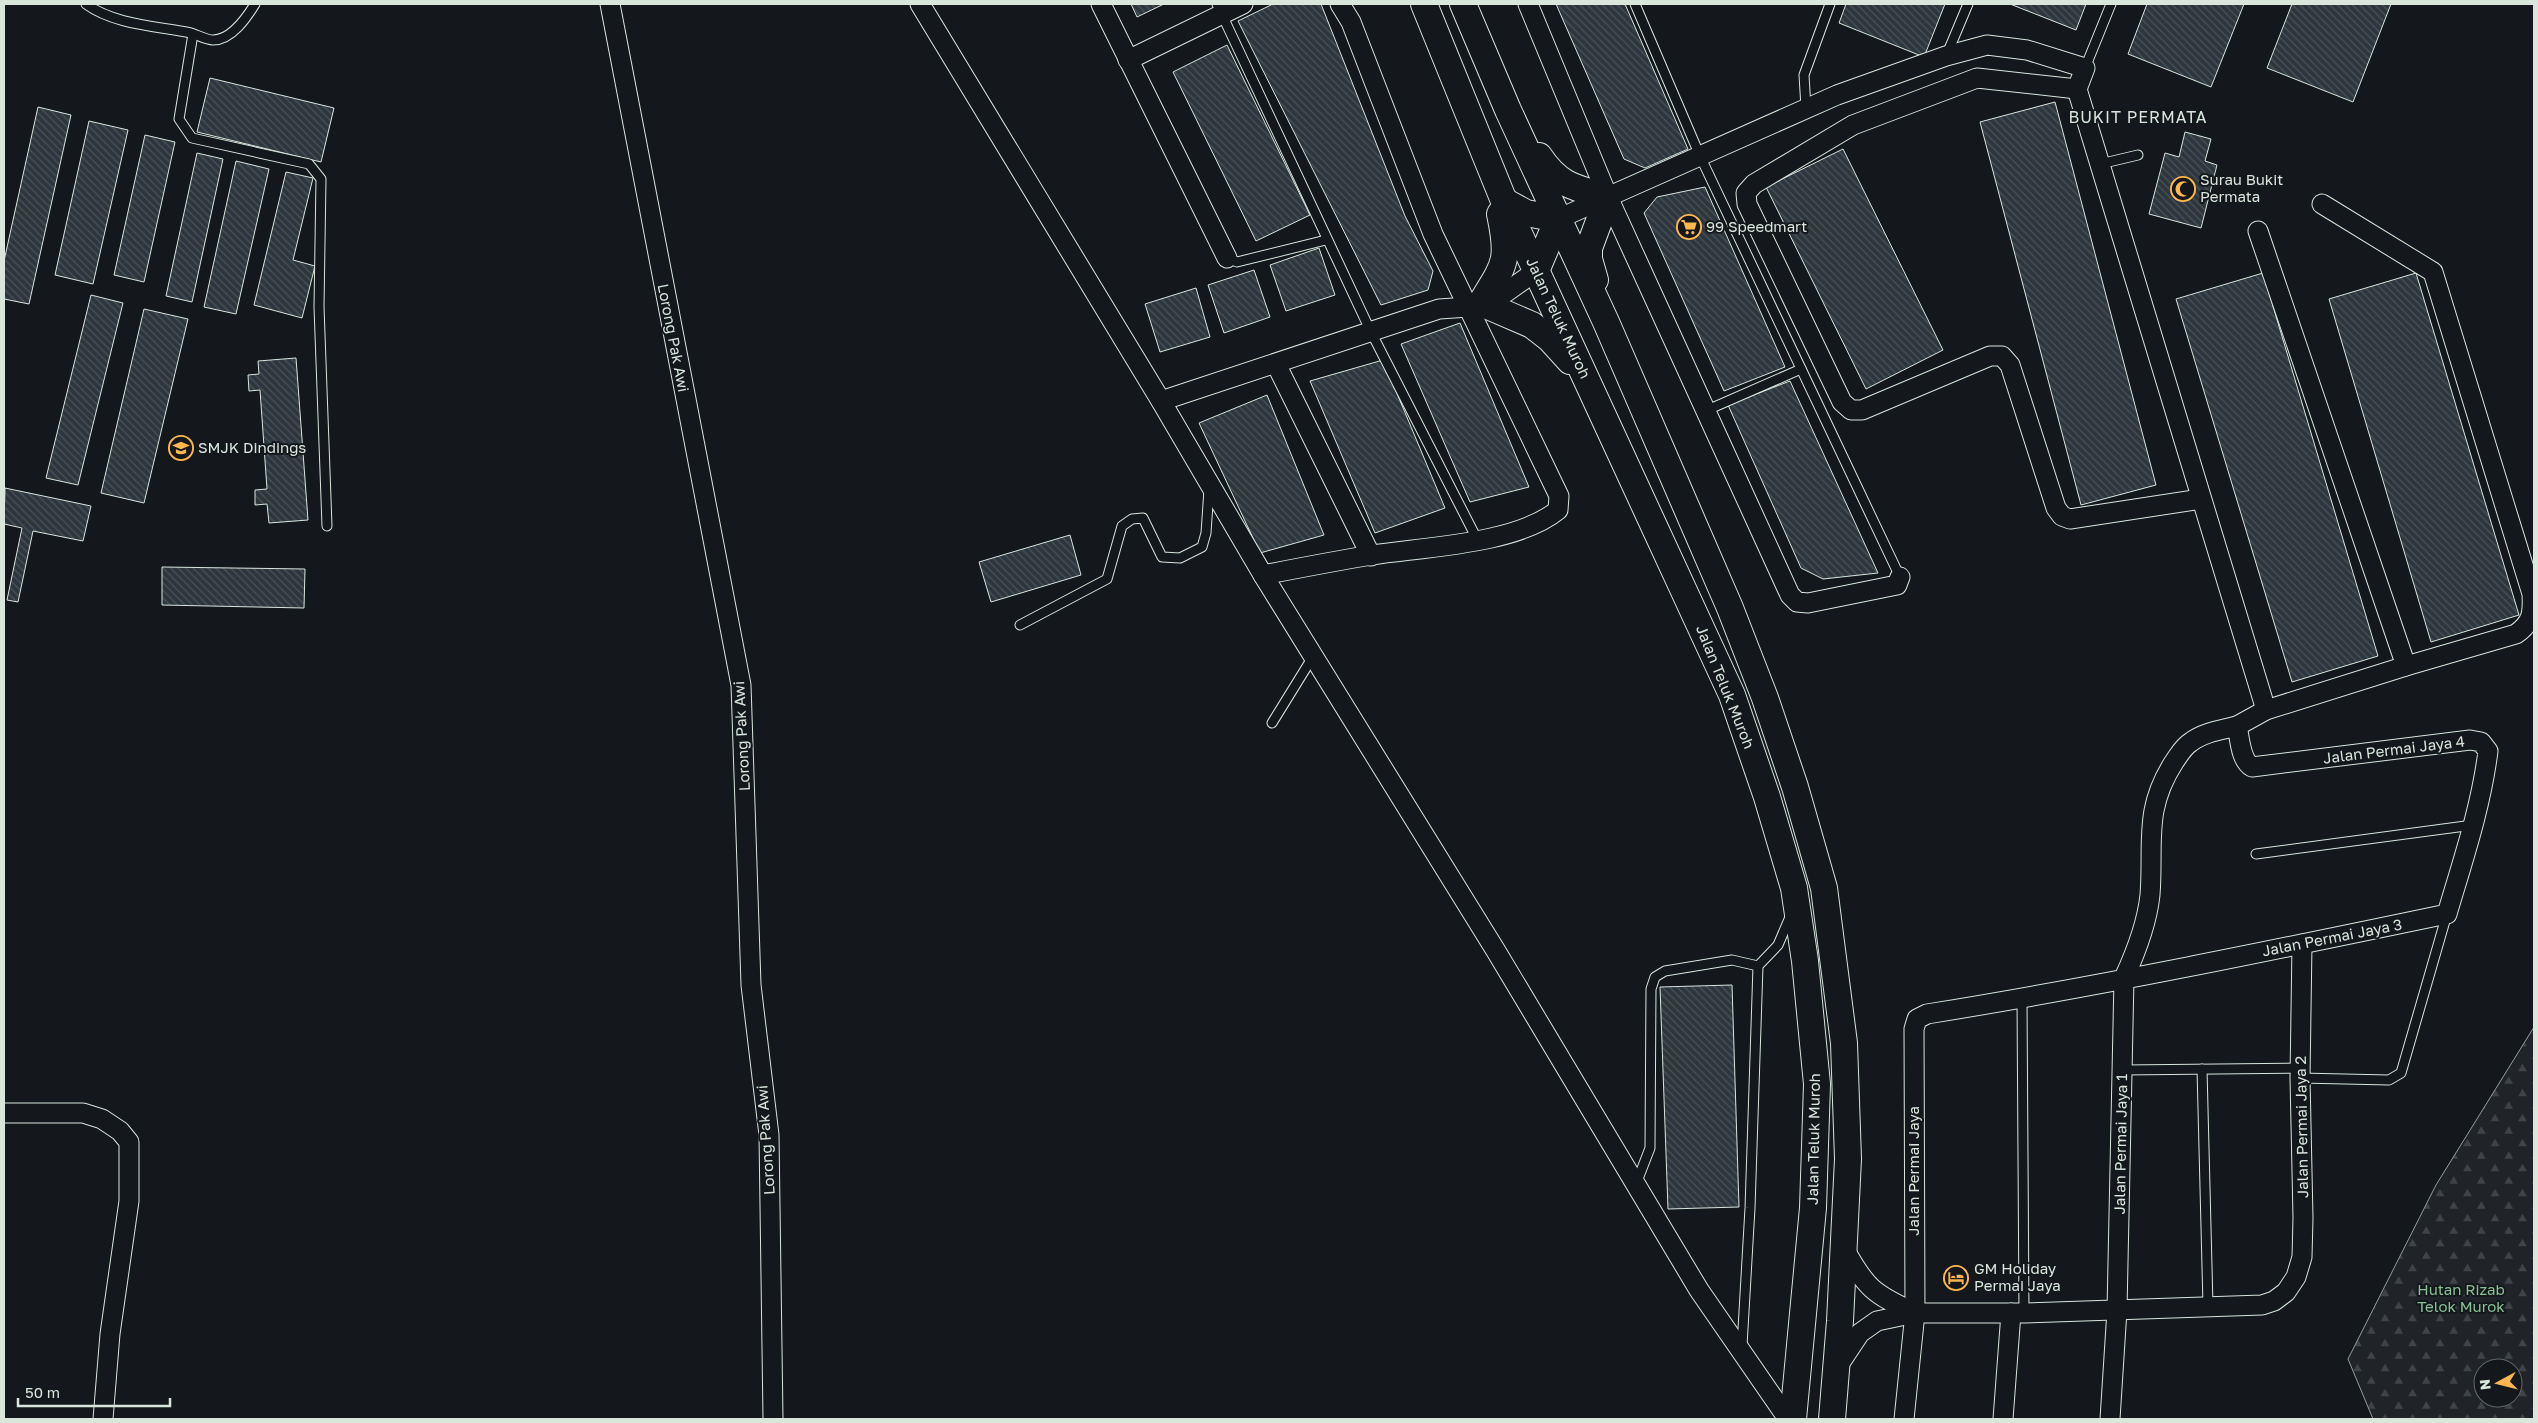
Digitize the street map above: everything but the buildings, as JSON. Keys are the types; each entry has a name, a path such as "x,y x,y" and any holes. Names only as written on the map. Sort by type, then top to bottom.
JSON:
{"main road":[{"name":"Jalan Teluk Muroh","path":"1424,4 1504,201 1732,695 1767,797 1794,888 1805,961 1817,1084 1813,1208 1793,1419"},
{"name":"Jalan Teluk Muroh","path":"1462,4 1508,110 1606,322 1730,608 1755,671 1795,787 1824,888 1844,1043 1848,1159 1832,1419"},
{"path":"1508,110 1549,172 1573,188 1608,197 1590,248 1589,259 1606,322"},
{"path":"1492,173 1505,238 1506,257 1475,305 1532,325 1550,339 1588,380"},
{"path":"1504,201 1526,213 1558,219 1536,271 1571,273 1588,284"}],"street":[{"name":"Lorong Pak Awi","path":"610,4 741,685 751,985 769,1135 772,1419"},
{"path":"1101,4 1227,258"},
{"path":"1128,60 1220,9 1244,4"},
{"path":"1263,575 1371,556 1478,541 1545,521 1558,510 1559,496 1475,305 1432,234 1354,31 1340,4"},
{"path":"1528,4 1608,197 1790,595 1798,602 1808,603 1897,584 1900,577"},
{"path":"926,8 1263,575 1314,655 1741,1354 1788,1419"},
{"path":"1558,219 1806,108 1946,56 1987,45 2027,50 2085,68 2077,89 2266,710"},
{"path":"2077,89 1976,78 1853,125 1754,184 1746,193 1747,204 1842,402 1851,410 1862,410 1990,356 2002,356 2010,365 2056,508 2062,516 2070,519 2201,498"},
{"path":"2124,978 2138,949 2150,896 2152,813 2166,774 2183,749 2191,742 2208,733 2237,726 2266,710 2516,634 2527,627 2533,610 2532,594 2433,272 2322,204"},
{"path":"2258,231 2406,666"},
{"path":"1161,401 1439,309 1475,305 1505,293 1536,271"},
{"path":"1276,364 1371,556"},
{"name":"Jalan Permai Jaya 4","path":"2237,726 2246,764 2252,767 2470,740 2481,742 2488,751 2474,824"},
{"path":"2447,914 2474,824"},
{"name":"Jalan Permai Jaya 3","path":"1914,1030 1918,1019 1927,1014 2022,999 2447,914"},
{"name":"Jalan Permai Jaya 2","path":"2208,1306 2262,1305 2274,1301 2286,1292 2296,1277 2302,1257 2300,1073 2302,944"},
{"name":"Jalan Permai Jaya 1","path":"2110,1419 2117,1310 2124,978"},
{"name":"Jalan Permai Jaya","path":"1904,1419 1915,1313 1914,1030"},
{"path":"4,1114 83,1113 102,1119 120,1131 129,1142 129,1201 110,1334 103,1419"},
{"path":"1844,1248 1859,1276 1881,1298 1915,1313"},
{"path":"1835,1370 1860,1333 1877,1321 1915,1313 2018,1313 2208,1306"},
{"path":"2003,1419 2018,1313"}],"lane":[{"path":"86,4 96,12 124,21 193,34 214,40 226,36 242,24 255,4"},
{"path":"1635,4 1700,156 1900,577"},
{"path":"1806,108 1804,75 1830,4"},
{"path":"1946,56 1968,4"},
{"path":"2085,68 2111,4"},
{"path":"1220,9 1326,240 1478,541"},
{"path":"193,34 179,118 192,138 309,164 320,179 319,307 327,526"},
{"path":"2100,164 2138,155"},
{"path":"1227,258 1237,262 1326,240"},
{"path":"1705,411 1801,369"},
{"path":"1020,625 1107,579 1122,526 1132,519 1143,518 1162,557 1180,558 1202,547 1206,533 1209,484"},
{"path":"1272,723 1314,655"},
{"path":"2256,854 2474,824"},
{"path":"1741,1354 1750,1208 1758,966 1778,945 1785,932 1792,913 1794,888"},
{"path":"2123,1070 2202,1069 2300,1073 2389,1080 2401,1073 2447,914"},
{"path":"1636,1184 1650,1148 1651,989 1655,977 1665,971 1732,960 1758,966"},
{"path":"2018,1313 2022,999"},
{"path":"2202,1069 2208,1306"}],"green space":[{"name":"Hutan Rizab Telok Murok","path":"2534,1027 2534,1419 2373,1419 2348,1359 2436,1185"}],"place":[{"name":"Surau Bukit Permata","path":"2183,189"},
{"name":"99 Speedmart","path":"1689,227"},
{"name":"SMJK Dindings","path":"181,448"},
{"name":"GM Holiday Permai Jaya","path":"1956,1278"}],"district":[{"name":"BUKIT PERMATA","path":"2138,117"}]}
